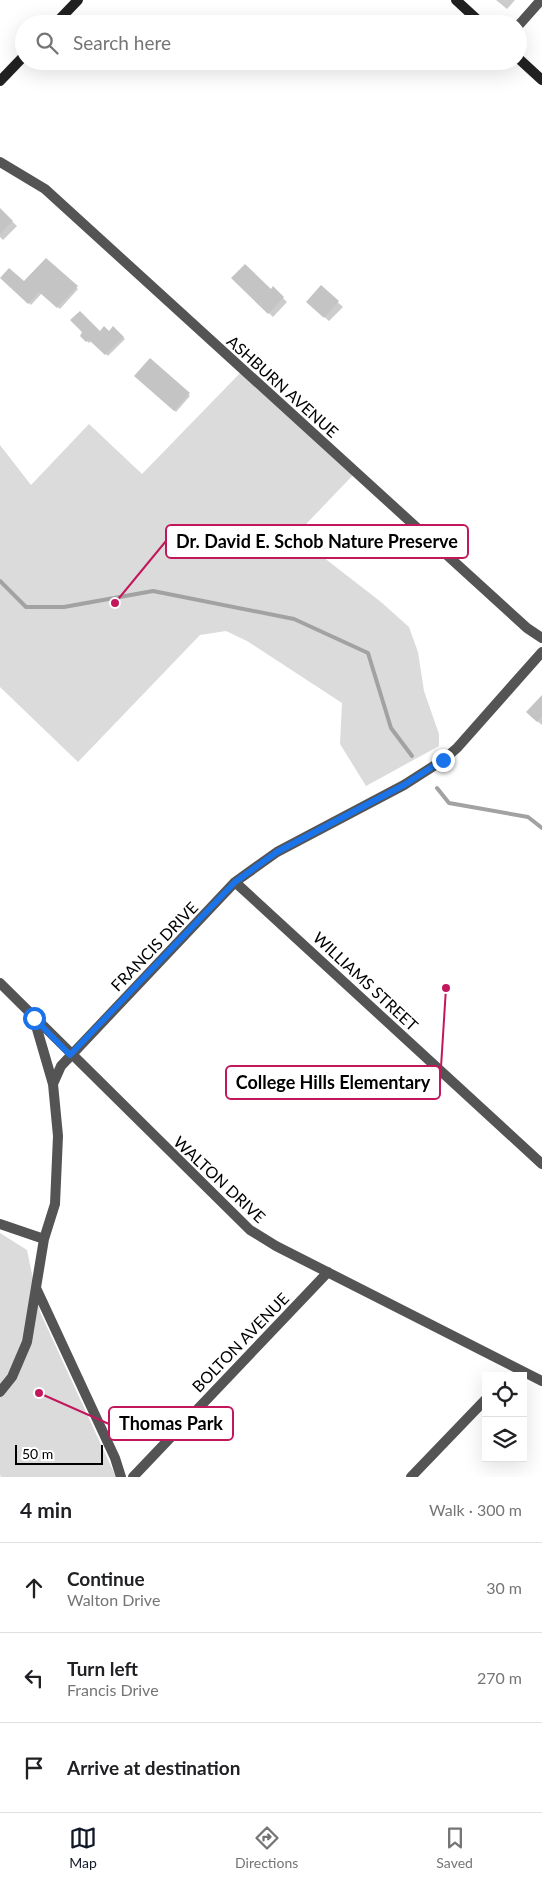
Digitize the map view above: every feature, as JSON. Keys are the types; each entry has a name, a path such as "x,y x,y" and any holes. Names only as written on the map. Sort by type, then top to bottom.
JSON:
{"street":[{"path":"64,15 78,0"},
{"path":"456,0 472,15"},
{"path":"527,16 541,0"},
{"path":"0,81 15,65"},
{"path":"527,66 542,80"},
{"name":"ASHBURN AVENUE","path":"0,162 45,189 527,628 542,638"},
{"name":"FRANCIS DRIVE","path":"52,1084 61,1066 70,1055 235,882 277,852 404,785 443,760 458,748 542,652"},
{"name":"WILLIAMS STREET","path":"235,882 542,1164"},
{"name":"WALTON DRIVE","path":"0,983 70,1055 250,1230 542,1381"},
{"path":"0,1392 12,1377 23,1354 44,1239 56,1191 58,1136 52,1084 34,1018"},
{"path":"0,1224 44,1239"},
{"name":"BOLTON AVENUE","path":"133,1477 328,1272"},
{"path":"36,1289 115,1458 121,1477"},
{"path":"512,1372 516,1367"},
{"path":"412,1477 482,1403"}],"shaded area":[{"path":"243,370 355,473 287,544 314,550 381,602 409,627 418,652 424,691 439,734 439,746 366,786 340,744 342,703 247,641 226,631 200,635 78,762 0,687 0,445 31,485 89,424 142,474"},
{"path":"0,1233 27,1250 40,1312 116,1477 1,1477 0,1475"}],"building":[{"path":"0,208 13,221 0,234"},
{"path":"46,258 78,286 57,308 39,292 28,304 0,278 9,268 24,281"},
{"path":"245,264 271,289 273,286 284,297 268,314 231,278"},
{"path":"321,285 339,301 324,318 306,302"},
{"path":"80,311 100,331 104,326 109,331 113,326 124,337 105,355 89,340 86,342 80,336 82,332 70,320"},
{"path":"150,358 190,393 174,411 134,376"},
{"path":"542,695 542,716 537,722 526,712"}],"waterway":[{"path":"0,581 26,607 64,607 153,591 294,619 368,653 391,728 412,756"},
{"path":"437,788 449,803 528,817 542,828"}],"place":[{"name":"Dr. David E. Schob Nature Preserve","path":"115,603"},
{"name":"College Hills Elementary","path":"446,988"},
{"name":"Thomas Park","path":"39,1393"}],"route":[{"path":"34,1018 70,1055 235,882 277,852 404,785 443,760"}]}
